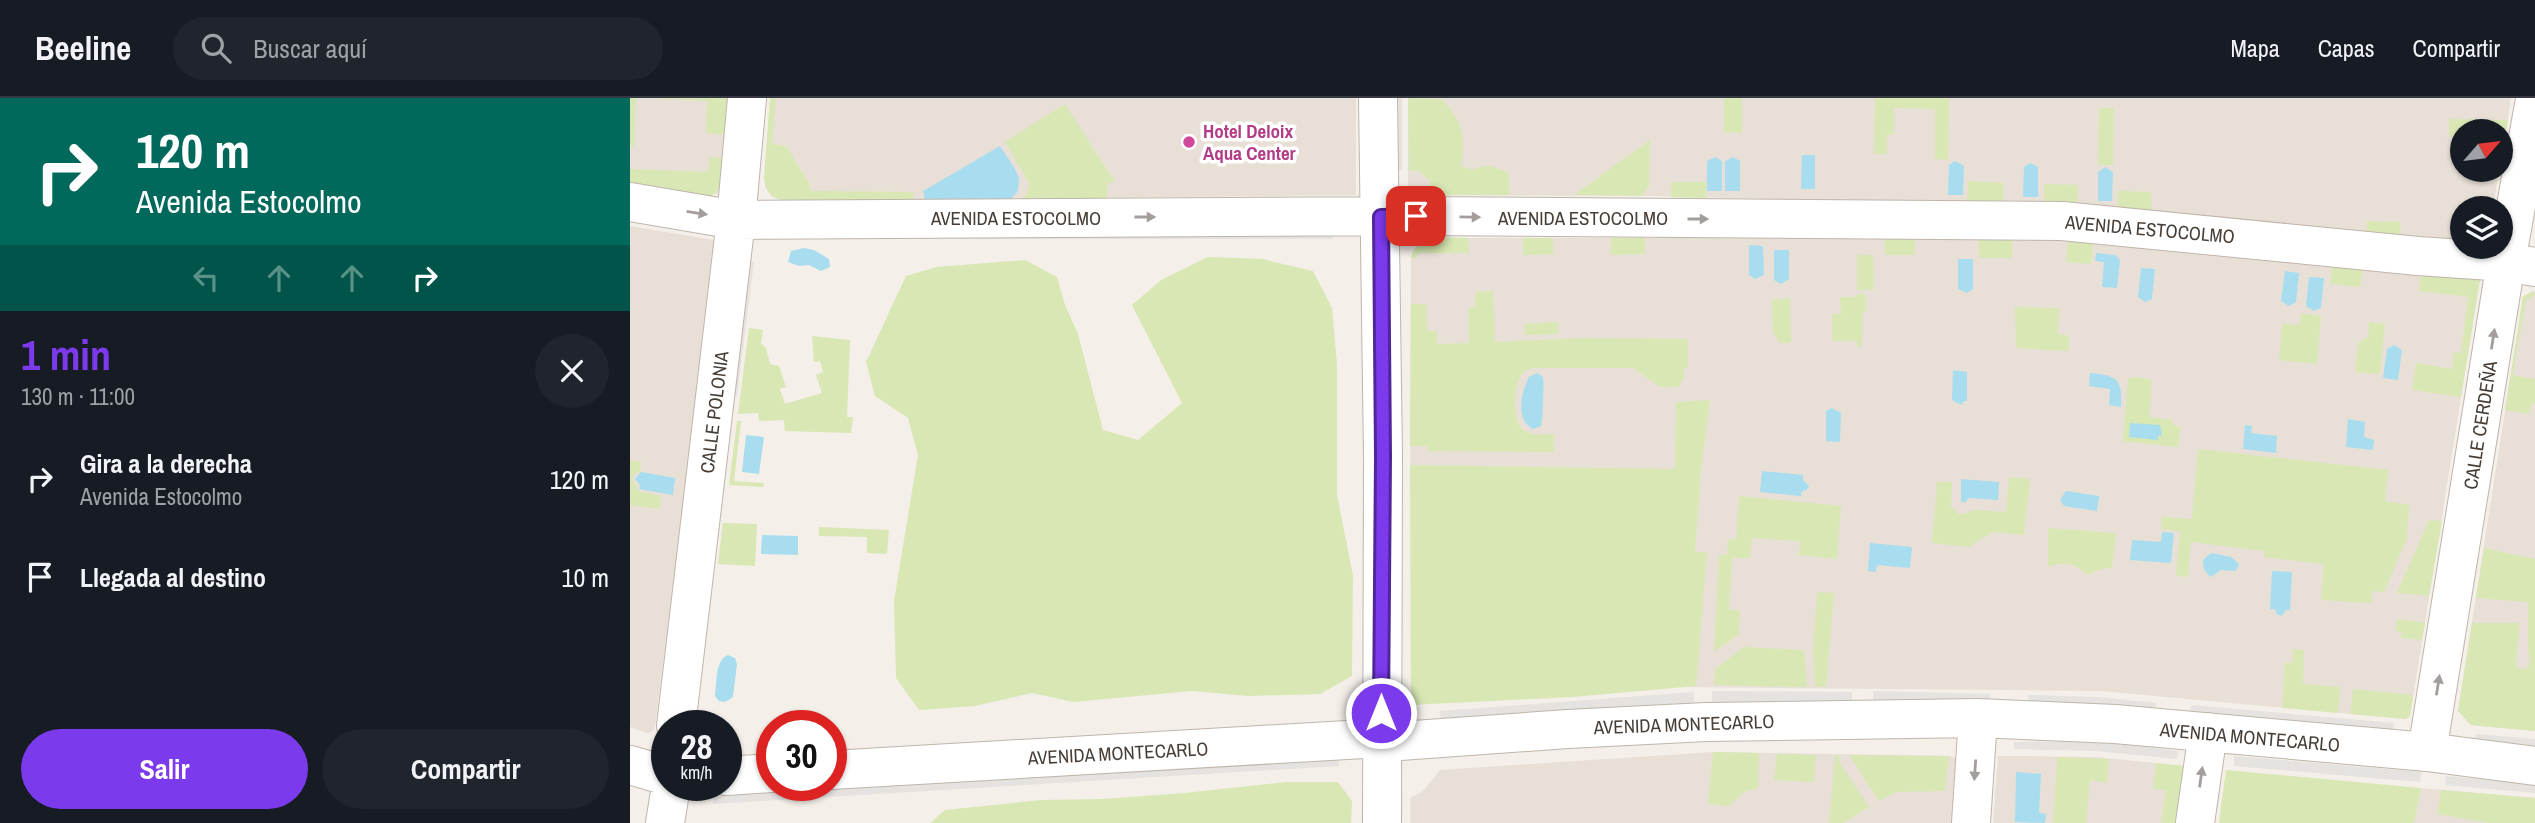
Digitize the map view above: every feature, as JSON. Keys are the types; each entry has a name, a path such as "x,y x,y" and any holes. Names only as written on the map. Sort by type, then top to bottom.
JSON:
{"street":[{"name":"CALLE POLONIA","path":"678,710 736,220 747,98"},
{"path":"1378,98 1383,457 1382,823"},
{"name":"CALLE CERDEÑA","path":"2427,752 2521,265 2535,99"},
{"name":"AVENIDA ESTOCOLMO","path":"630,202 736,220 1381,217 2063,221 2521,265"},
{"path":"1971,823 1978,718"},
{"name":"AVENIDA MONTECARLO","path":"847,769 1381,738 1400,741 1556,729 1706,722 1978,718 2115,724 2208,732 2427,752 2535,766"},
{"path":"2195,823 2208,732"},
{"path":"630,765 651,771"},
{"path":"665,823 669,801"}],"shaded area":[{"path":"630,98 728,98 721,187 717,194 630,184"},
{"path":"770,98 1356,98 1356,195 784,201 772,197 765,187"},
{"path":"1394,98 1402,98 1402,170 1395,170"},
{"path":"1408,98 2511,98 2508,119 2450,119 2450,182 2497,182 2495,196 2450,196 2450,246 2065,206 1649,196 1417,195 1411,192 1408,186"},
{"path":"630,226 714,240 716,243 657,710 651,710 651,732 630,727"},
{"path":"857,232 1333,233 1333,239 858,239"},
{"path":"1432,238 2048,238 2480,279 2410,716 2406,719 2101,691 1685,687 1701,470 1410,465 1411,259 1420,242"},
{"path":"747,262 754,262 737,396 730,395"},
{"path":"2533,291 2535,731 2471,725 2458,711 2523,297"},
{"path":"1712,691 1852,692 1852,704 1712,702"},
{"path":"1873,691 1990,694 1990,705 1873,702"},
{"path":"1694,692 1694,704 1441,723 1440,711"},
{"path":"2029,695 2099,697 2156,703 2155,713 2027,705"},
{"path":"2191,705 2394,723 2393,732 2190,714"},
{"path":"2476,734 2535,739 2535,749 2476,744"},
{"path":"2097,741 2178,751 2177,759 2097,751 2014,749 2014,742"},
{"path":"1713,752 1958,758 1960,823 1410,823 1410,798 1423,791 1440,770"},
{"path":"1339,756 1339,766 847,796 847,787"},
{"path":"1998,756 2096,757 2193,767 2185,823 1993,823"},
{"path":"2234,756 2421,772 2420,782 2234,766"},
{"path":"2446,776 2535,784 2535,793 2445,785"},
{"path":"2421,788 2535,798 2535,823 2414,823"},
{"path":"756,792 756,801 762,801 713,804 713,801 742,801 742,793"}],"green space":[{"path":"630,98 636,98 634,147 630,146"},
{"path":"652,98 728,98 725,135 706,133 707,101"},
{"path":"770,98 776,98 772,144 786,146 809,183 811,191 914,192 913,200 784,201 772,196 764,178"},
{"path":"1408,98 1442,99 1455,116 1461,130 1461,166 1473,170 1490,166 1508,172 1510,195 1430,195 1430,181 1419,171 1409,171"},
{"path":"1724,98 1742,98 1742,133 1724,132"},
{"path":"1875,98 1949,98 1948,160 1935,159 1935,109 1894,108 1894,135 1887,135 1887,154 1874,154"},
{"path":"1065,104 1115,182 1107,183 1107,198 1021,199 1027,194 1029,183 1005,142"},
{"path":"2099,108 2114,108 2113,165 2098,165"},
{"path":"1650,140 1649,186 1642,196 1574,195"},
{"path":"710,157 723,158 721,187 711,197 630,184 630,169 708,172"},
{"path":"1968,181 2003,183 2003,204 1967,204"},
{"path":"1671,182 1706,182 1706,198 1671,197"},
{"path":"2044,184 2078,185 2077,207 2044,206"},
{"path":"2118,191 2151,192 2152,215 2117,212"},
{"path":"2367,221 2400,222 2401,242 2367,238"},
{"path":"1442,237 1468,238 1469,253 1419,253 1415,258 1411,258 1419,244 1426,240"},
{"path":"1523,238 1553,238 1553,254 1523,255"},
{"path":"1611,238 1645,238 1645,254 1610,255"},
{"path":"1885,238 1915,238 1915,255 1885,255"},
{"path":"1978,238 2012,238 2012,258 1979,258"},
{"path":"2068,240 2093,243 2091,264 2066,262"},
{"path":"1857,255 1873,255 1874,289 1857,290"},
{"path":"1208,257 1262,259 1313,271 1332,308 1337,365 1337,495 1353,576 1352,676 1320,694 1248,696 1192,691 1073,702 1032,693 975,706 919,710 896,678 894,601 918,455 908,418 875,396 866,362 906,276 937,267 1025,260 1057,277 1065,305 1078,334 1103,430 1138,440 1182,403 1132,305 1161,280"},
{"path":"2332,265 2363,268 2360,287 2330,284"},
{"path":"2421,274 2480,279 2461,397 2412,390 2416,363 2452,369 2454,352 2461,353 2468,297 2419,291"},
{"path":"1493,291 1495,342 1583,338 1688,339 1688,368 1684,368 1684,377 1679,387 1660,387 1633,368 1533,368 1525,371 1517,384 1515,409 1518,423 1528,433 1554,434 1554,452 1428,451 1427,446 1410,446 1411,304 1426,304 1427,331 1437,331 1437,344 1469,343 1469,308 1475,307 1475,292"},
{"path":"2533,291 2535,295 2526,300 2513,375 2535,379 2535,404 2531,404 2529,414 2505,410 2523,297"},
{"path":"1857,294 1866,294 1866,312 1862,313 1862,347 1857,347 1857,341 1832,341 1832,314 1841,314 1840,297 1856,297"},
{"path":"1790,298 1791,343 1780,343 1773,333 1772,300"},
{"path":"2015,307 2059,308 2058,334 2069,336 2069,351 2016,348"},
{"path":"2301,313 2321,316 2317,364 2279,360 2282,324 2300,325"},
{"path":"1558,322 1559,334 1525,335 1524,324"},
{"path":"2369,322 2385,324 2380,374 2355,372 2358,343 2368,336"},
{"path":"749,328 763,330 761,344 766,348 770,364 779,366 786,387 780,389 785,404 822,393 816,375 823,372 820,361 814,362 812,336 850,340 847,417 853,417 851,433 785,431 784,420 759,421 758,413 738,414"},
{"path":"2136,377 2152,380 2149,417 2173,420 2173,425 2180,427 2178,447 2123,441 2128,379"},
{"path":"1710,400 1695,552 1707,552 1696,686 1573,697 1411,705 1410,465 1675,469 1676,402"},
{"path":"737,421 741,421 734,481 764,483 763,487 729,485"},
{"path":"2198,449 2388,470 2385,501 2409,505 2407,538 2384,592 2372,591 2371,603 2321,600 2324,564 2264,557 2264,551 2191,542 2188,577 2176,576 2180,531 2161,529 2162,517 2192,519"},
{"path":"630,460 641,462 640,471 633,475 632,480 637,491 661,496 659,509 630,505"},
{"path":"2009,477 2030,479 2024,535 1993,532 1968,547 1932,543 1937,482 1952,482 1951,506 1958,514 1973,510 2006,512"},
{"path":"1739,496 1841,506 1837,559 1799,555 1800,541 1752,538 1750,558 1732,558 1729,610 1740,610 1739,634 1714,652 1719,555 1727,555 1728,539 1736,540"},
{"path":"2429,520 2442,521 2429,596 2397,593"},
{"path":"723,523 757,524 755,566 718,564"},
{"path":"819,527 889,530 887,554 867,553 867,537 819,536"},
{"path":"2048,528 2116,533 2112,568 2100,569 2087,575 2069,564 2048,567"},
{"path":"2484,548 2535,559 2535,731 2471,725 2458,711 2472,623 2519,623 2516,668 2528,669 2530,660 2528,602 2476,598"},
{"path":"1817,592 1834,593 1826,687 1815,687 1813,649"},
{"path":"2397,619 2425,623 2422,640 2401,638 2402,632 2396,631"},
{"path":"1744,647 1804,650 1807,687 1714,685 1715,669"},
{"path":"2293,649 2304,650 2303,684 2340,687 2338,713 2282,708 2285,663 2292,663"},
{"path":"2353,689 2413,695 2410,716 2406,719 2350,714"},
{"path":"1713,752 1759,753 1758,788 1744,792 1729,806 1708,804"},
{"path":"1777,754 1816,755 1814,782 1774,780"},
{"path":"1835,755 1839,755 1839,762 1869,807 1843,823 1829,823"},
{"path":"1849,755 1949,756 1945,791 1897,792 1879,801"},
{"path":"2057,757 2109,759 2107,783 2090,780 2086,823 2053,823"},
{"path":"2156,763 2193,767 2185,823 2161,823 2166,790 2153,789"},
{"path":"2226,770 2421,788 2414,823 2219,823"},
{"path":"1286,782 1338,782 1352,801 1351,823 930,823 945,810 1041,800 1185,793"},
{"path":"2441,790 2535,798 2535,823 2489,823 2437,814"}],"water":[{"path":"1000,146 1019,178 1018,191 1011,199 925,200 923,191"},
{"path":"1802,155 1815,155 1815,189 1801,189"},
{"path":"1716,157 1722,161 1722,191 1707,191 1707,161"},
{"path":"1733,157 1740,161 1740,191 1725,191 1725,161"},
{"path":"1955,161 1964,166 1963,195 1948,195 1949,165"},
{"path":"2030,163 2038,167 2038,197 2023,197 2024,167"},
{"path":"2105,167 2113,172 2112,201 2098,201 2098,172"},
{"path":"1749,245 1763,246 1764,275 1755,279 1749,275"},
{"path":"804,248 814,250 829,259 830,267 821,271 809,265 799,266 788,262 791,251"},
{"path":"1774,250 1789,250 1789,279 1781,284 1774,280"},
{"path":"2096,253 2115,255 2120,260 2117,288 2102,287 2104,262 2095,261"},
{"path":"1958,259 1973,259 1973,289 1967,293 1958,289"},
{"path":"2141,268 2155,269 2152,299 2145,302 2138,297"},
{"path":"2285,271 2299,273 2296,302 2289,306 2281,301"},
{"path":"2309,277 2324,278 2321,308 2314,311 2306,306"},
{"path":"2394,345 2402,350 2398,380 2383,378 2387,349"},
{"path":"1953,370 1967,372 1967,401 1961,405 1952,400"},
{"path":"1537,373 1543,377 1542,417 1541,426 1533,429 1523,419 1521,404 1529,377"},
{"path":"2090,373 2116,380 2121,390 2121,407 2109,405 2110,389 2089,386"},
{"path":"1832,408 1841,413 1840,442 1826,441 1826,411"},
{"path":"2348,419 2365,422 2364,437 2374,440 2373,450 2346,447"},
{"path":"2130,423 2160,425 2162,435 2158,436 2158,440 2129,437"},
{"path":"2245,425 2252,426 2251,433 2277,436 2276,453 2243,449"},
{"path":"746,435 764,437 759,474 742,472"},
{"path":"1762,471 1803,475 1803,480 1809,486 1802,491 1801,496 1760,492"},
{"path":"641,472 675,478 673,495 639,489 640,485 635,479"},
{"path":"1961,479 1999,482 1998,500 1968,498 1966,502 1961,502"},
{"path":"2066,491 2099,496 2097,511 2064,506 2060,500"},
{"path":"2162,532 2174,533 2171,563 2130,560 2132,540 2161,542"},
{"path":"762,535 798,536 798,555 761,554"},
{"path":"1870,543 1912,547 1910,568 1877,565 1876,572 1868,571"},
{"path":"2211,553 2231,557 2239,564 2236,571 2221,570 2211,577 2204,570 2203,560"},
{"path":"2272,571 2292,572 2290,610 2286,610 2282,616 2277,614 2275,609 2270,609"},
{"path":"728,655 735,658 737,664 733,697 725,702 719,701 715,696 719,666"},
{"path":"2016,772 2041,774 2039,813 2046,814 2045,823 2015,822"}],"place":[{"name":"Hotel Deloix Aqua Center","path":"1189,142"}],"route":[{"path":"1381,713 1381,217 1416,216"}]}
